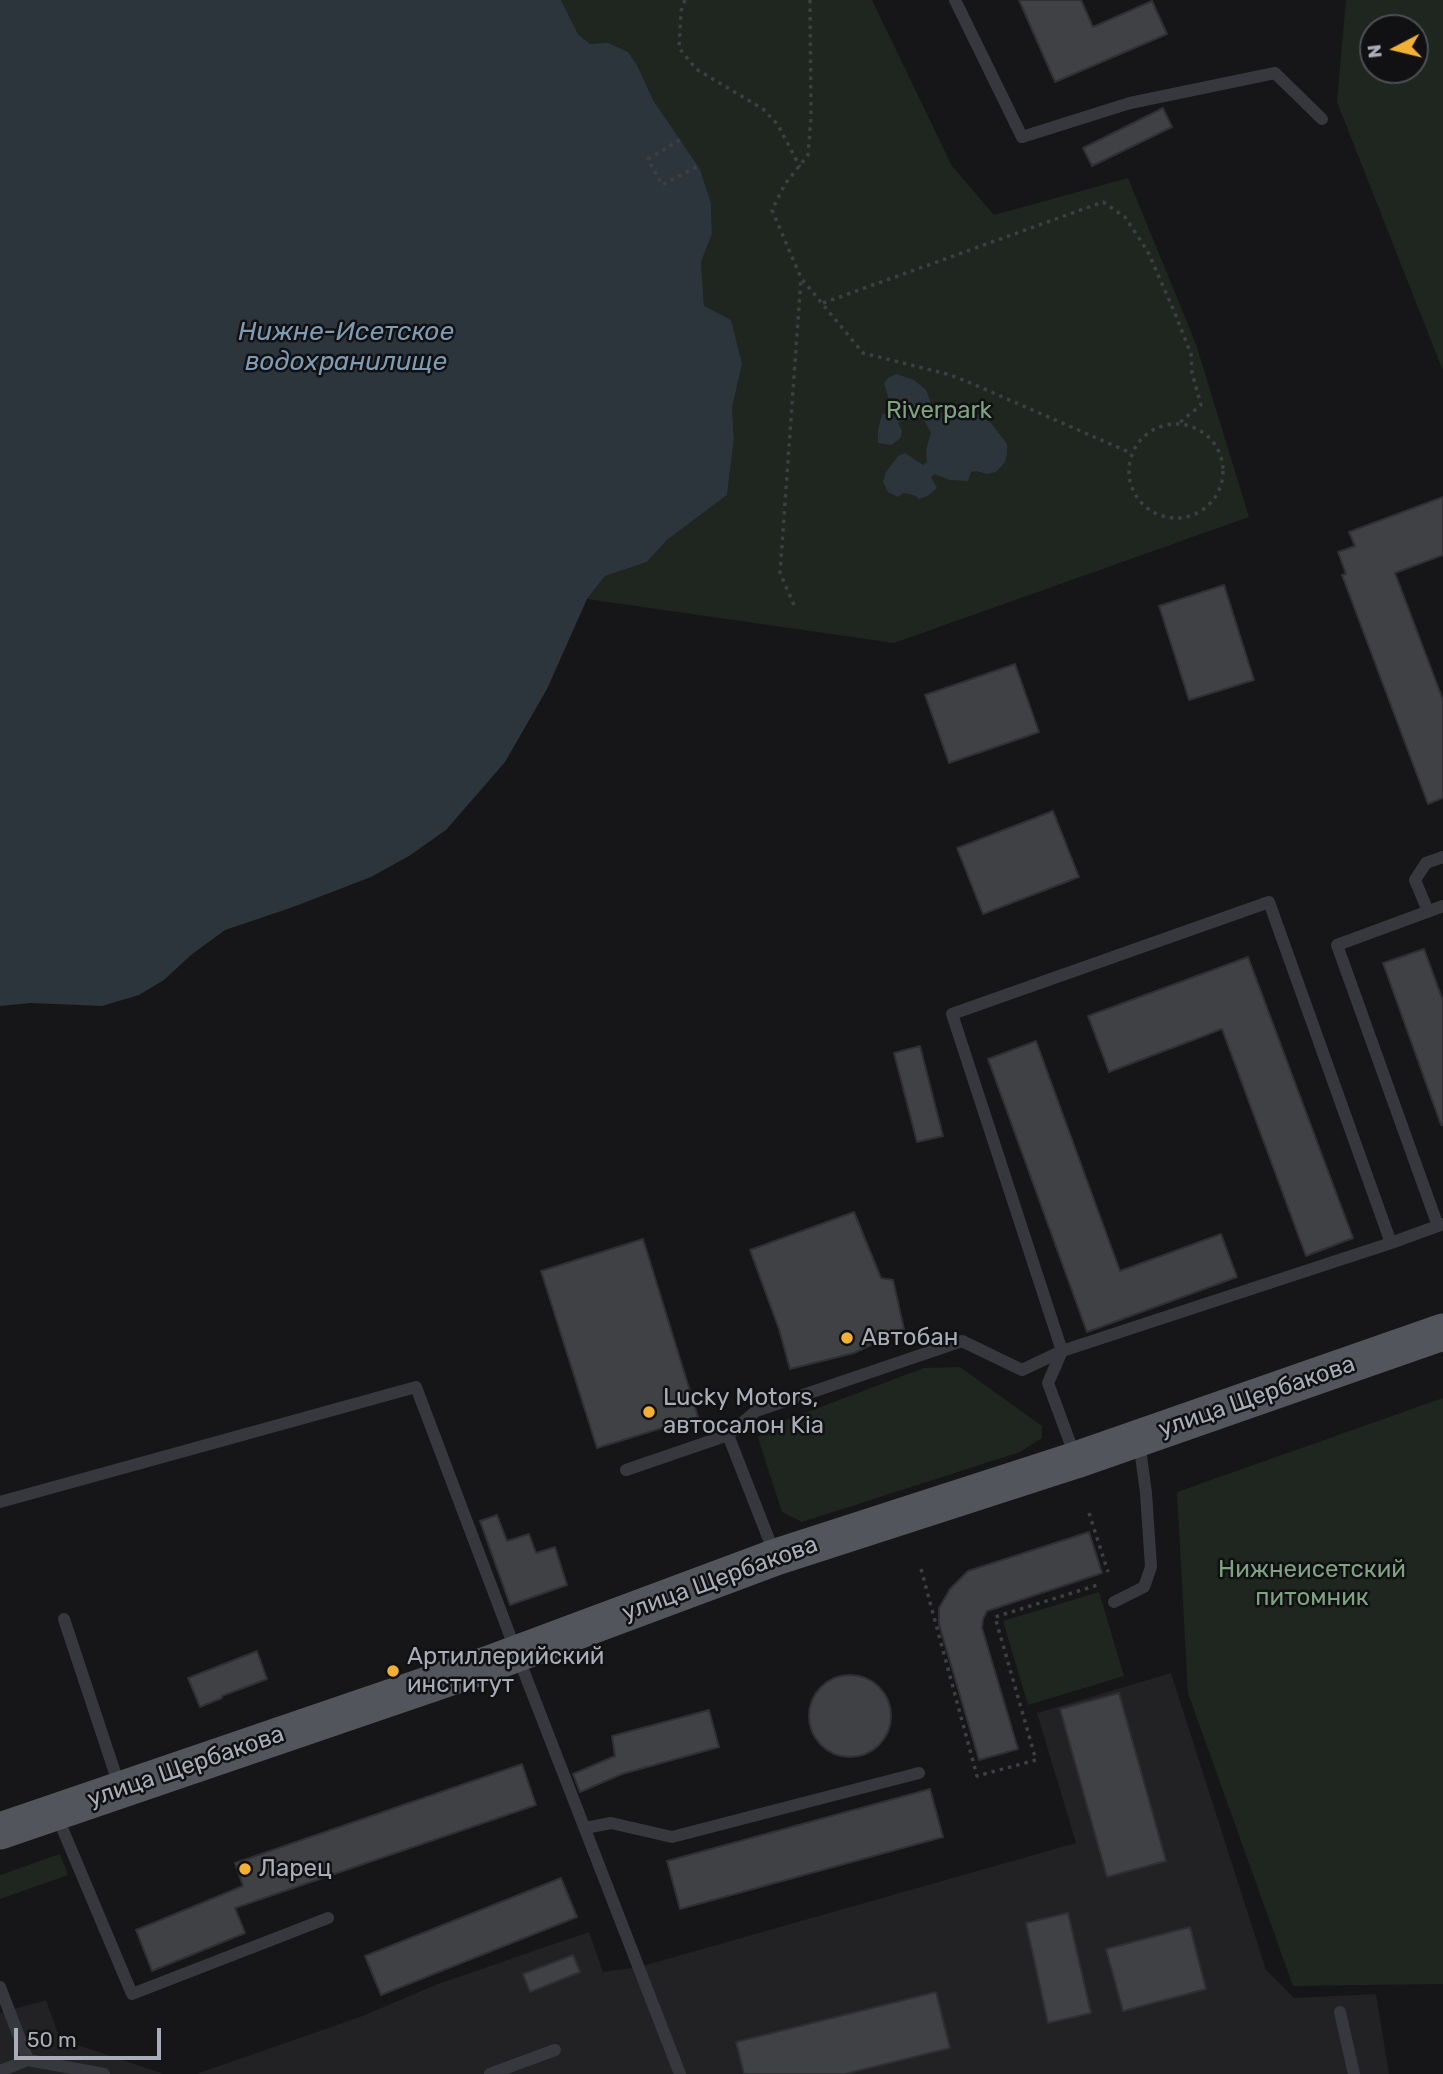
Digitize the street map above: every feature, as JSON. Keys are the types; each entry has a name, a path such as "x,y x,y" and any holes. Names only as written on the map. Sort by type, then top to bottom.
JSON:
{"main road":[{"name":"улица Щербакова","path":"0,1831 517,1654 776,1556 1076,1460 1443,1332"}],"lane":[{"path":"955,0 1022,137 1130,103 1275,73 1322,118"},
{"path":"1429,911 1415,880 1426,863 1443,857"},
{"path":"1076,1460 1048,1383 1062,1351 952,1014 1269,902 1391,1243"},
{"path":"626,1470 728,1435 756,1410 962,1341 1022,1370 1062,1351 1440,1225 1337,945 1443,906"},
{"path":"0,1502 416,1387 680,2074"},
{"path":"728,1435 776,1556"},
{"path":"1114,1602 1144,1587 1151,1567 1139,1438"},
{"path":"64,1619 121,1790"},
{"path":"585,1828 611,1823 671,1837 919,1773"},
{"path":"55,1812 132,1994 328,1918"},
{"path":"0,1987 28,2060"},
{"path":"1340,2012 1354,2074"},
{"path":"490,2074 555,2050"},
{"path":"0,2071 28,2060 104,2074"}],"path":[{"path":"685,0 681,11 678,48 696,69 763,109 778,125 800,167"},
{"path":"810,0 811,118 808,155 785,184 772,210 801,278 863,353 966,381 1131,453"},
{"path":"680,140 649,159 662,185 698,166"},
{"path":"823,303 1103,202 1125,217 1147,252 1191,354 1192,373 1201,405 1179,423"},
{"path":"794,605 780,573 801,278"},
{"path":"1179,423 1198,428 1213,441 1222,459 1223,479 1216,498 1201,512 1182,519 1162,517 1144,508 1132,492 1128,472 1131,453 1142,436 1159,425 1179,423"},
{"path":"1089,1513 1108,1572"},
{"path":"921,1570 977,1776 1036,1760 995,1617 1101,1584"}],"shaded area":[{"path":"1171,1673 1266,1970 1294,1998 1376,1994 1389,2074 196,2074 360,2017 438,1984 589,1932 603,1972 639,1967 1076,1843 1037,1713"},
{"path":"46,2000 60,2039 164,2074 0,2074 0,2013"}],"green space":[{"name":"Riverpark","path":"561,0 872,0 952,166 994,215 1128,178 1196,344 1249,517 894,643 587,599 605,576 647,562 667,540 727,495 734,439 732,408 742,364 704,306 701,262 712,234 711,203 700,169 653,100 638,67 608,44 590,44 578,34"},
{"path":"1346,0 1443,0 1443,371 1337,102"},
{"path":"960,1367 1042,1426 1042,1438 1020,1452 802,1522 782,1512 758,1438 765,1428 924,1368"},
{"name":"Нижнеисетский питомник","path":"1443,1398 1443,1984 1293,1986 1188,1693 1177,1492"},
{"path":"1099,1592 1124,1676 1028,1705 1003,1621"},
{"path":"60,1854 68,1875 0,1899 0,1875"}],"water":[{"name":"Нижне-Исетское водохранилище","path":"0,0 561,0 578,34 590,44 608,43 628,52 653,100 700,169 711,203 712,234 701,262 704,306 731,320 742,364 732,408 734,439 727,495 667,540 647,562 605,576 587,599 547,689 505,762 446,830 409,856 371,877 225,930 191,955 164,980 139,995 102,1006 31,1003 0,1006"},
{"path":"896,374 914,380 926,390 937,414 952,409 964,410 991,423 1007,444 1005,462 996,472 971,472 968,481 950,480 934,474 931,477 937,488 928,496 919,499 903,493 898,497 888,492 883,482 886,472 898,456 905,453 923,465 927,462 926,450 931,433 923,418 917,417 898,423 902,431 901,437 891,445 878,443 882,414 889,414 892,410 884,383"}],"building":[{"path":"1019,0 1081,0 1093,27 1152,1 1167,34 1055,82"},
{"path":"1163,108 1172,127 1092,166 1083,148"},
{"path":"1443,497 1443,555 1395,573 1443,700 1443,798 1428,804 1342,575 1346,574 1338,552 1355,546 1349,532"},
{"path":"1224,585 1254,680 1189,700 1159,606"},
{"path":"1015,664 1039,732 949,763 925,695"},
{"path":"1053,811 1079,877 983,914 957,848"},
{"path":"1424,949 1443,1001 1443,1125 1383,963"},
{"path":"1248,957 1353,1238 1306,1256 1222,1029 1109,1072 1088,1016"},
{"path":"1036,1041 1120,1271 1221,1234 1237,1277 1087,1332 988,1059"},
{"path":"920,1046 943,1136 917,1142 894,1053"},
{"path":"854,1212 881,1278 893,1280 904,1329 854,1353 790,1369 779,1329 750,1250"},
{"path":"643,1239 698,1417 597,1448 541,1271"},
{"path":"497,1515 507,1541 529,1534 536,1553 555,1547 567,1585 510,1605 480,1521"},
{"path":"1089,1532 1102,1573 987,1611 983,1619 982,1628 1018,1749 979,1760 939,1624 939,1608 950,1589 968,1571"},
{"path":"257,1651 267,1679 200,1707 188,1678"},
{"path":"850,1675 866,1678 879,1687 888,1700 891,1716 888,1732 879,1745 866,1754 850,1757 834,1754 821,1745 812,1732 809,1716 812,1700 821,1687 834,1678"},
{"path":"1119,1693 1166,1861 1107,1877 1060,1709"},
{"path":"709,1710 719,1747 622,1774 580,1792 573,1774 615,1756 612,1736"},
{"path":"522,1764 536,1805 235,1908 245,1933 152,1971 136,1930 243,1886 235,1863"},
{"path":"930,1789 943,1837 680,1909 667,1861"},
{"path":"561,1878 577,1917 381,1995 365,1956"},
{"path":"1068,1913 1091,2013 1048,2023 1026,1923"},
{"path":"1190,1927 1206,1989 1123,2011 1106,1949"},
{"path":"573,1955 580,1972 530,1992 523,1974"},
{"path":"936,1992 950,2048 845,2074 744,2074 736,2042"}],"place":[{"name":"Автобан","path":"847,1338"},
{"name":"Lucky Motors, автосалон Kia","path":"649,1412"},
{"name":"Артиллерийский институт","path":"393,1671"},
{"name":"Ларец","path":"245,1869"}]}
